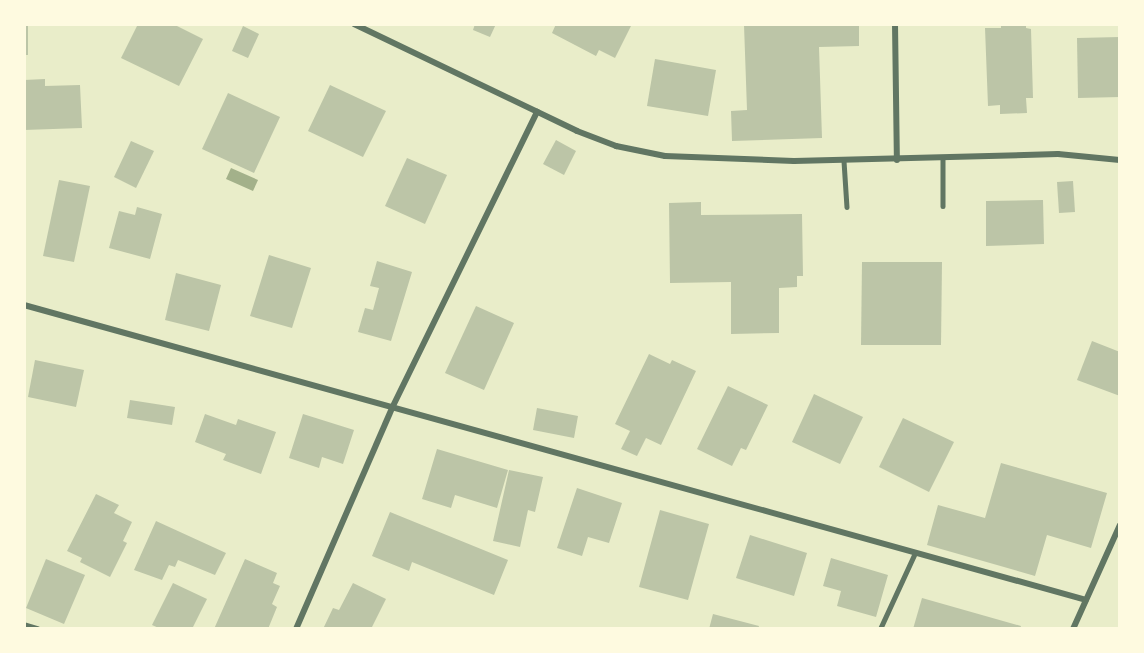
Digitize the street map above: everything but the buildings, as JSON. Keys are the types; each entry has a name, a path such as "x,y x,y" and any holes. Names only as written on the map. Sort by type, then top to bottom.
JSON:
{"street":[{"path":"354,24 590,137 638,151 677,158 844,161 1058,154 1120,160"},
{"path":"895,24 897,160"},
{"path":"296,629 392,408 537,112"},
{"path":"24,305 1086,600"},
{"path":"1073,629 1120,525"},
{"path":"24,625 37,629"}],"lane":[{"path":"943,158 943,206"},
{"path":"844,161 847,207"},
{"path":"880,629 915,553"}],"shaded area":[{"path":"231,168 258,180 253,191 226,179"}]}
